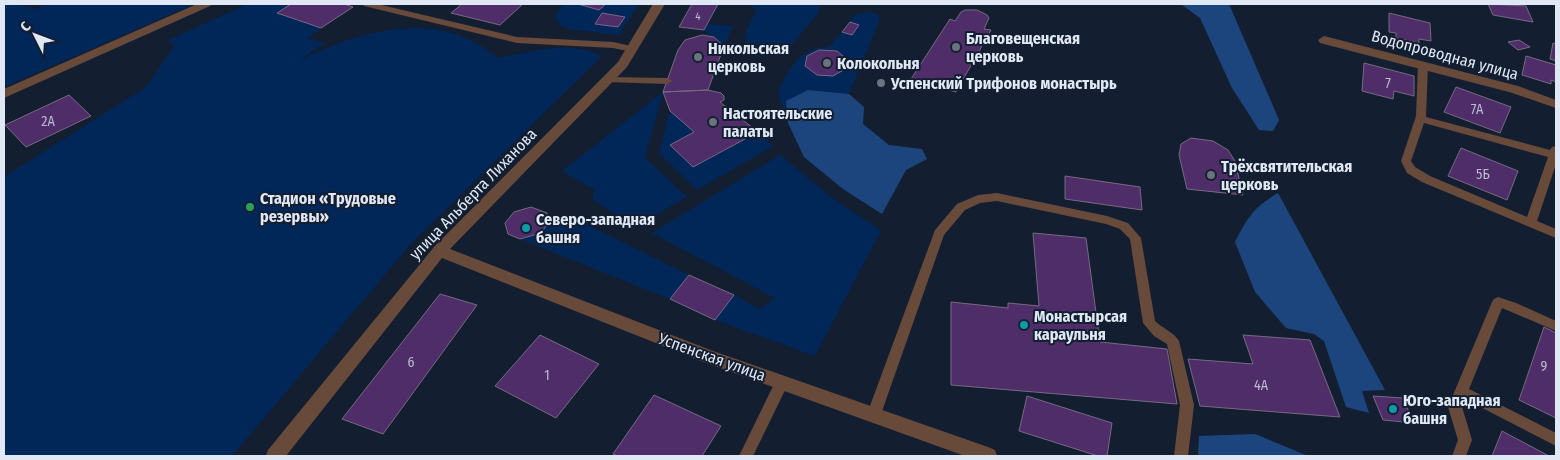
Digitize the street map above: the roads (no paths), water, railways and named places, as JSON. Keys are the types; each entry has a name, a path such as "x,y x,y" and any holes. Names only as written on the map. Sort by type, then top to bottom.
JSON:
{"street":[{"path":"4,94 206,4"},
{"name":"улица Альберта Лиханова","path":"275,456 439,251 623,64 659,4"},
{"name":"Водопроводная улица","path":"1324,40 1513,89 1556,104"},
{"name":"Успенская улица","path":"439,251 707,356 988,456"}],"lane":[{"path":"367,4 517,40 613,45 632,49"},
{"path":"1423,65 1420,119 1406,161 1411,170 1426,179 1556,234"},
{"path":"608,80 667,81"},
{"path":"1420,119 1555,152 1531,223"},
{"path":"874,414 940,232 961,208 978,198 997,197 1107,220 1124,226 1135,238 1149,323 1158,332 1173,341 1187,405 1181,456"},
{"path":"1459,456 1465,440 1455,407 1498,302 1512,306 1556,326"},
{"path":"746,456 782,382"},
{"path":"1461,391 1556,440"}],"place":[{"name":"Благовещенская церковь","path":"956,47"},
{"name":"Никольская церковь","path":"698,57"},
{"name":"Колокольня","path":"827,63"},
{"name":"Успенский Трифонов монастырь","path":"881,83"},
{"name":"Настоятельские палаты","path":"713,122"},
{"name":"Трёхсвятительская церковь","path":"1211,175"},
{"name":"Стадион «Трудовые резервы»","path":"250,207"},
{"name":"Северо-западная башня","path":"526,228"},
{"name":"Монастырсая караульня","path":"1024,325"},
{"name":"Юго-западная башня","path":"1393,409"}]}
